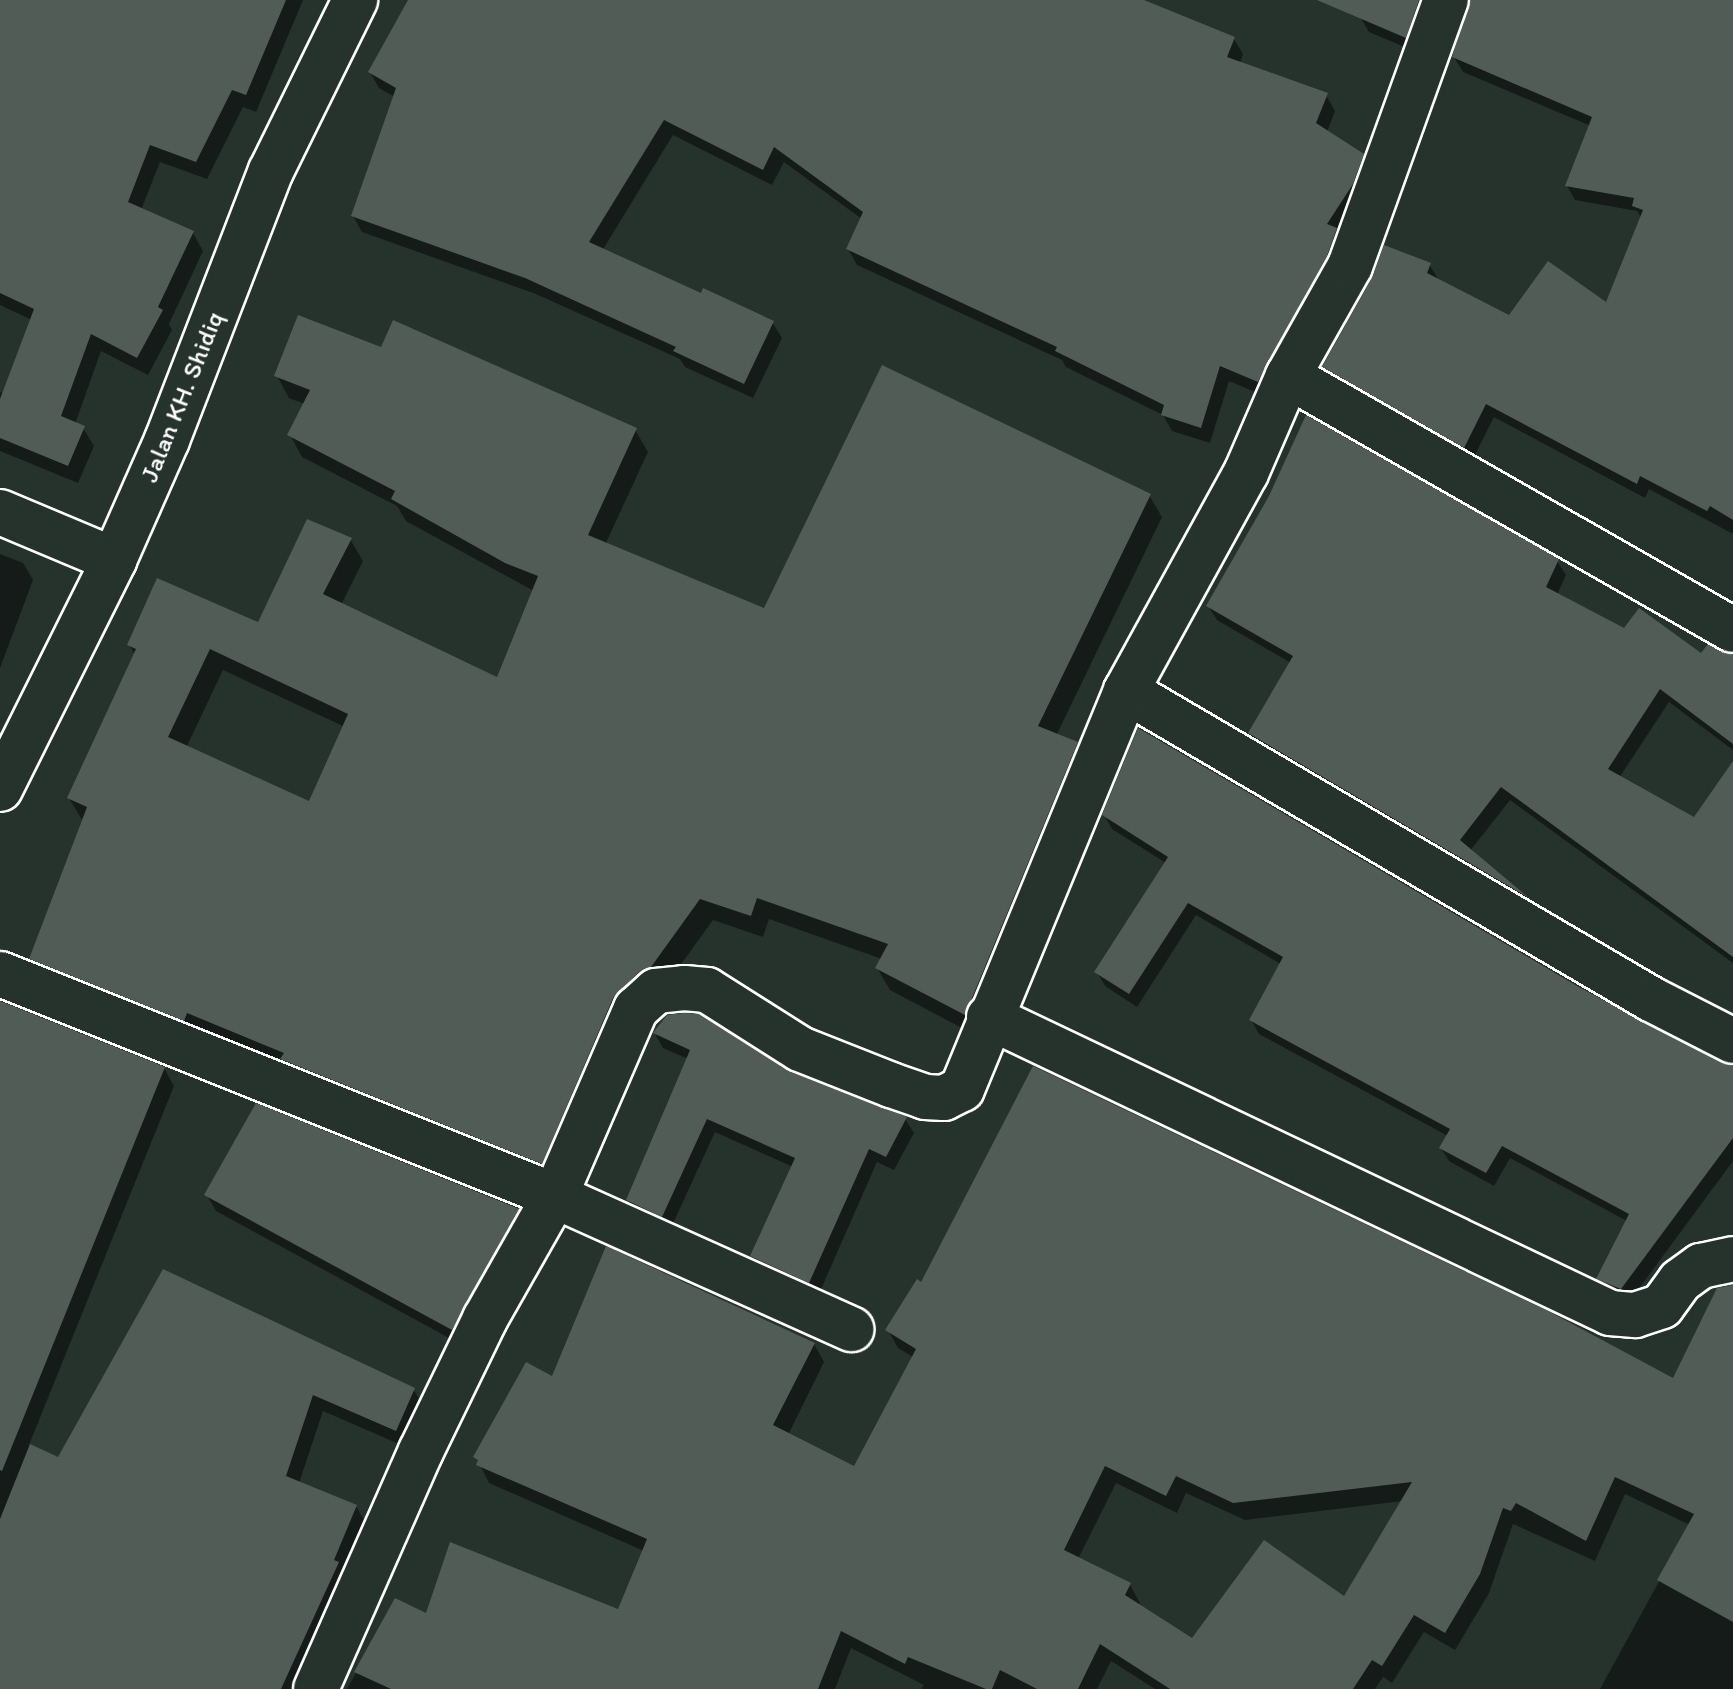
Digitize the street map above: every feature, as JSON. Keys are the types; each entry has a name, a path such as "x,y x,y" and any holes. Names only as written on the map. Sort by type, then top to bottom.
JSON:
{"street":[{"name":"Jalan KH. Shidiq","path":"0,789 114,560 167,440 271,171 355,0"},
{"path":"316,1689 427,1438 485,1319 555,1196 636,1009 656,991 684,988 707,990 800,1049 925,1097 944,1098 962,1089 989,1017 1126,691 1246,473 1288,376 1350,266 1446,0"},
{"path":"1288,376 1733,630"},
{"path":"0,512 114,560"},
{"path":"1126,691 1651,999 1733,1041"},
{"path":"0,974 555,1196 851,1329"},
{"path":"989,1017 1610,1313 1635,1315 1662,1306 1680,1281 1701,1266 1733,1259"}],"building":[{"path":"0,0 286,0 246,95 232,90 196,162 150,145 128,202 194,231 158,307 163,310 137,358 91,334 61,416 85,426 68,466 0,438 0,399 34,309 0,293"},
{"path":"408,0 1144,0 1235,37 1227,57 1328,93 1316,123 1364,154 1353,184 1327,224 1337,228 1327,256 1258,382 1220,366 1201,428 1161,415 1164,405 1055,351 1057,347 846,249 863,212 774,147 763,170 664,120 589,242 701,293 703,288 774,321 744,384 673,351 676,347 525,278 351,216 396,88 368,72"},
{"path":"1317,0 1419,0 1406,38"},
{"path":"1470,0 1733,0 1733,520 1710,506 1707,511 1640,476 1637,484 1486,404 1464,448 1322,367 1372,278 1384,245 1431,263 1427,273 1509,315 1548,261 1606,302 1643,210 1632,206 1634,198 1565,186 1592,117 1452,57"},
{"path":"298,315 381,347 393,320 637,428 588,535 764,608 882,365 1151,494 1038,726 1078,742 965,1015 875,968 888,944 757,898 751,916 700,899 651,967 639,972 613,998 542,1164 280,1059 284,1053 187,1013 184,1021 29,959 87,807 67,798 136,649 127,645 157,578 258,622 307,519 352,538 323,594 497,677 538,576 505,563 391,499 395,491 287,435 310,390 274,376","holes":["210,649 348,714 309,801 168,737"]},
{"path":"1306,415 1559,559 1546,587 1624,628 1639,608 1701,653 1708,644 1733,655 1733,744 1660,689 1608,769 1694,817 1733,761 1733,957 1501,787 1460,840 1529,898 1248,733 1293,656 1206,606 1269,496"},
{"path":"1138,728 1577,986 1733,1066 1733,1138 1621,1289 1596,1279 1629,1214 1502,1146 1486,1173 1439,1148 1450,1129 1249,1020 1283,957 1188,903 1129,994 1094,972 1168,857 1102,815"},
{"path":"0,1001 165,1067 2,1471 0,1470"},
{"path":"699,1014 791,1072 907,1117 886,1157 869,1149 809,1283 750,1256 795,1158 707,1119 662,1217 626,1200 690,1050 653,1033 667,1015"},
{"path":"1033,1066 1550,1312 1673,1378 1717,1288 1733,1285 1733,1622 1657,1580 1694,1514 1615,1477 1586,1541 1516,1503 1511,1511 1503,1508 1480,1574 1445,1633 1414,1615 1382,1666 1372,1660 1353,1689 1170,1689 1100,1644 1078,1689 1037,1689 1000,1670 992,1689 986,1689 908,1657 905,1664 841,1631 818,1689 391,1689 354,1672 395,1598 426,1613 450,1542 618,1609 647,1539 476,1465 478,1460 473,1457 526,1362 552,1376 606,1246 815,1343 773,1425 854,1466 916,1349 885,1330 917,1279 921,1282","holes":["1105,1466 1166,1496 1176,1476 1233,1503 1412,1482 1344,1596 1264,1540 1192,1638 1125,1595 1131,1583 1064,1550"]},
{"path":"256,1103 519,1209 452,1330 204,1195"},
{"path":"163,1269 415,1388 396,1431 313,1395 286,1476 357,1505 334,1560 339,1562 281,1689 0,1689 0,1519 30,1444 58,1457"}]}
